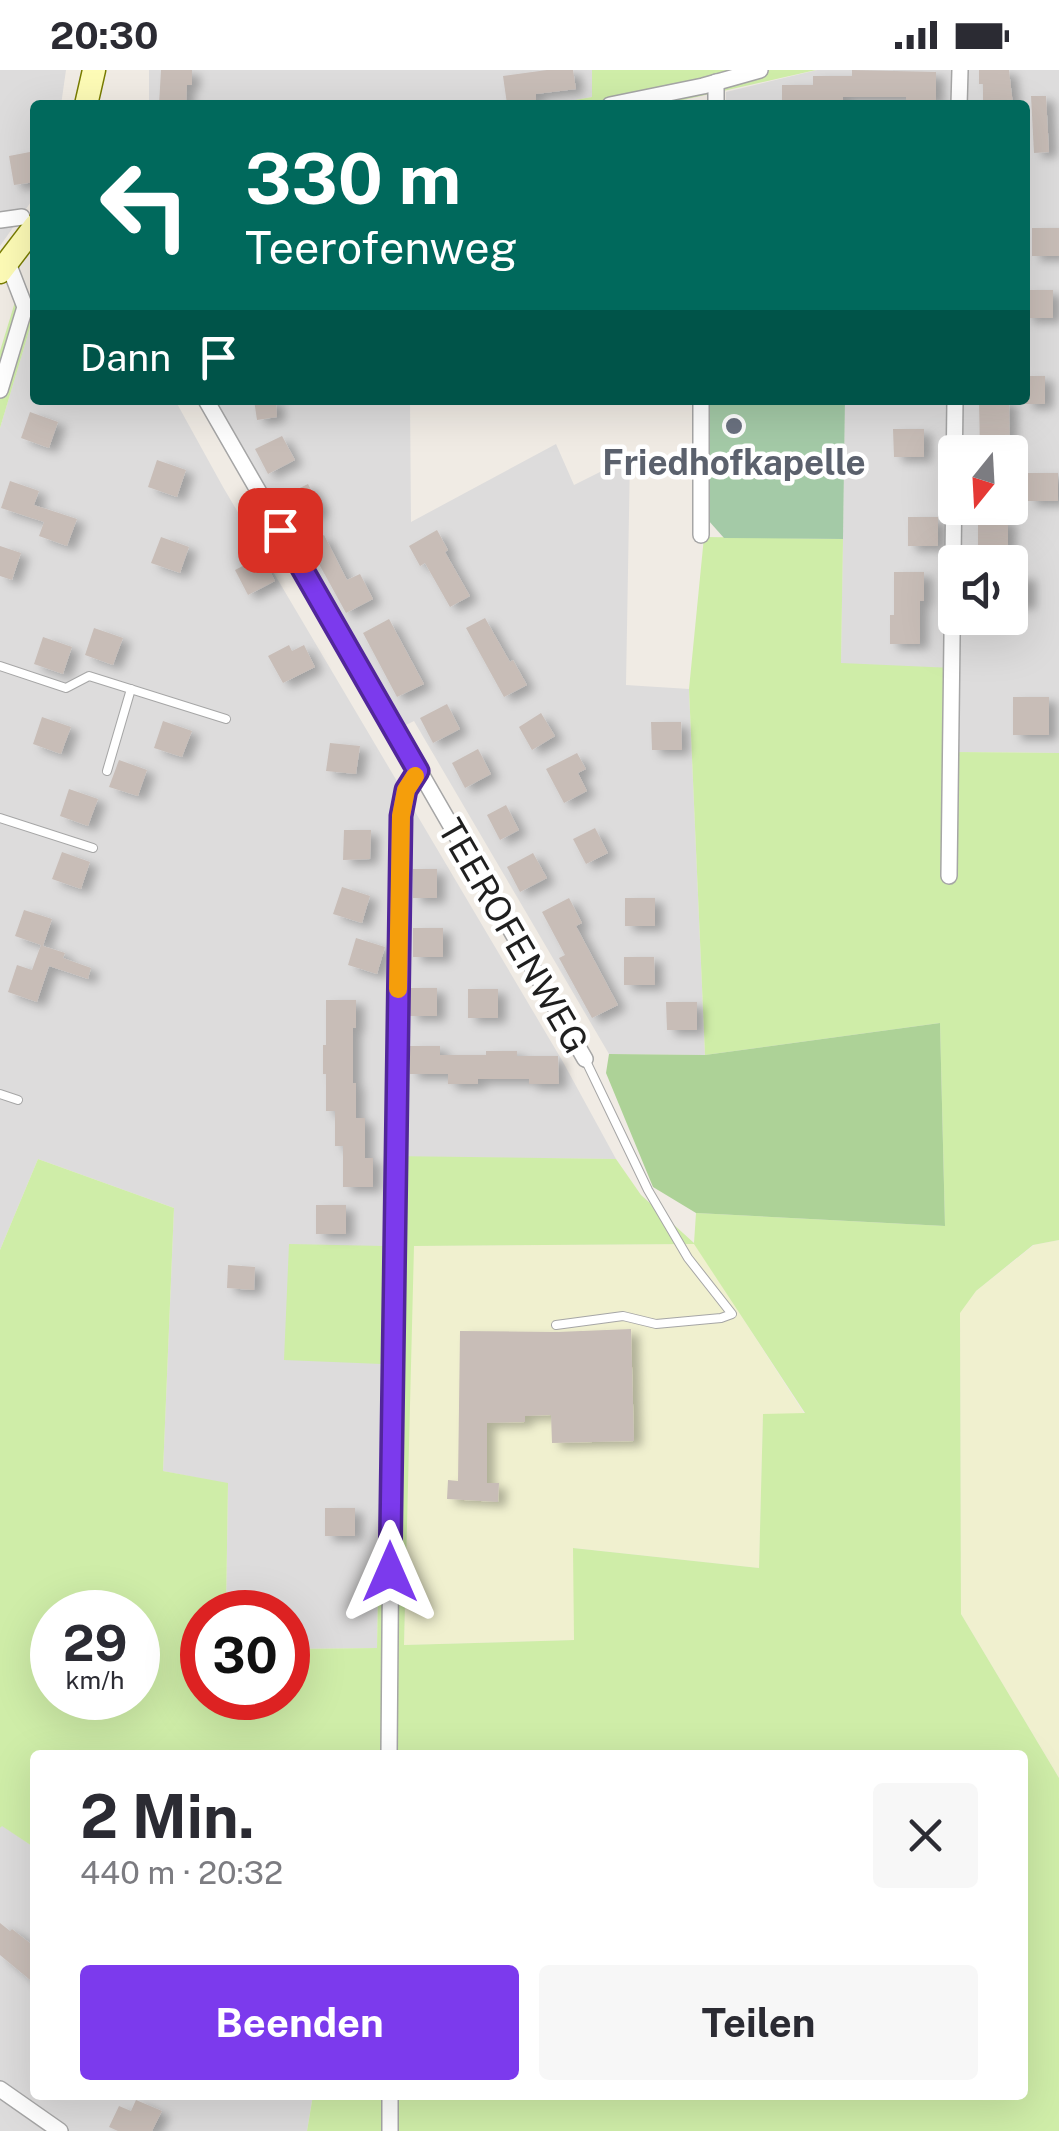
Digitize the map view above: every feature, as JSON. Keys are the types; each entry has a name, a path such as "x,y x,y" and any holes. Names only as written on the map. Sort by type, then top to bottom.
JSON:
{"main road":[{"path":"87,100 94,70"},
{"path":"4,268 29,221"}],"street":[{"path":"634,100 760,70"},
{"path":"959,100 960,70"},
{"path":"705,100 710,84"},
{"path":"710,84 715,100"},
{"path":"0,220 29,221"},
{"path":"0,390 26,307 4,268"},
{"name":"TEEROFENWEG","path":"209,405 585,1059"},
{"path":"701,535 702,405"},
{"path":"949,876 955,405"},
{"path":"389,1750 401,816 406,790 418,771"},
{"path":"0,2090 60,2131"},
{"path":"390,2100 390,2131"}],"lane":[{"path":"0,666 66,688 88,676 226,719"},
{"path":"107,770 131,690"},
{"path":"0,818 93,848"},
{"name":"TEEROFENWEG","path":"556,1325 623,1316 656,1324 732,1314 688,1258 648,1190 585,1059"},
{"path":"0,1094 18,1100"}],"shaded area":[{"path":"0,70 66,70 62,100 30,100 30,203 0,246"},
{"path":"149,70 592,70 592,97 575,100 149,100"},
{"path":"817,70 1059,70 1059,753 953,752 841,663 845,405 1030,405 1030,100 726,100 726,92"},
{"path":"30,328 30,405 178,405 616,1159 386,1157 377,1648 310,1649 310,1590 226,1590 228,1484 163,1471 174,1208 38,1159 0,1250 0,428"},
{"path":"218,405 410,405 411,522 556,444 574,485 630,457 626,685 689,689 705,1055 609,1054 414,721 404,726"},
{"path":"2,1825 30,1845 30,2100 312,2100 307,2131 0,2131"}],"green space":[{"path":"592,70 816,70 683,100 575,100 592,97"},
{"path":"15,302 30,307 30,328 0,428 0,351"},
{"path":"708,405 845,405 843,539 724,538 708,520"},
{"path":"704,537 843,539 841,663 953,668 954,752 1059,753 1059,1240 1033,1245 976,1291 960,1313 961,1614 1059,1778 1059,2131 307,2131 312,2100 1028,2100 1028,1750 30,1750 30,1845 0,1828 0,1250 38,1159 174,1208 163,1471 228,1483 226,1590 180,1590 180,1720 310,1720 310,1649 377,1648 382,1364 284,1360 289,1244 384,1246 386,1156 616,1159 641,1195 694,1243 696,1213 945,1226 940,1023 705,1055 689,689","holes":["694,1244 805,1413 763,1414 759,1568 573,1548 574,1640 404,1645 414,1246"]},
{"path":"940,1023 945,1226 696,1213 653,1187 606,1073 609,1054 705,1055"},
{"path":"1059,1240 1059,1778 961,1614 960,1312 976,1291 1034,1245"},
{"path":"695,1244 805,1415 763,1415 759,1568 574,1548 574,1640 404,1645 413,1246"}],"building":[{"path":"161,70 192,70 186,100 159,100"},
{"path":"573,70 576,89 536,94 536,100 506,100 503,76"},
{"path":"852,70 936,72 936,100 782,100 782,85 813,85 813,76 852,76"},
{"path":"979,70 1009,70 1012,100 983,100 983,84 979,84"},
{"path":"1031,96 1046,96 1049,152 1034,153"},
{"path":"30,152 30,183 14,185 9,156"},
{"path":"1032,228 1059,228 1059,256 1032,256"},
{"path":"1030,290 1053,290 1053,318 1030,318"},
{"path":"1030,376 1045,376 1045,404 1030,404"},
{"path":"255,405 276,405 277,417 257,420"},
{"path":"979,405 1009,405 1010,435 980,435"},
{"path":"30,412 58,422 49,448 21,438"},
{"path":"893,429 924,429 924,457 894,457"},
{"path":"282,436 295,460 268,474 255,449"},
{"path":"157,460 186,470 177,497 148,487"},
{"path":"1028,473 1058,473 1058,501 1028,501"},
{"path":"10,481 39,491 34,505 77,519 67,546 39,536 44,522 1,508"},
{"path":"308,484 321,509 294,523 281,497"},
{"path":"908,517 938,517 938,546 908,546"},
{"path":"978,525 1008,525 1008,545 978,545"},
{"path":"437,530 470,596 450,607 425,563 420,566 409,546"},
{"path":"324,535 347,580 360,574 373,599 346,613 308,544"},
{"path":"161,537 189,547 180,573 151,563"},
{"path":"0,546 21,553 12,580 0,576"},
{"path":"262,556 275,581 248,595 235,570"},
{"path":"894,572 924,572 920,644 890,644"},
{"path":"485,618 527,685 504,697 466,628"},
{"path":"389,619 424,684 397,697 363,633"},
{"path":"94,628 123,638 113,665 85,655"},
{"path":"43,637 72,647 63,674 34,664"},
{"path":"289,645 292,651 304,645 315,667 283,683 268,656"},
{"path":"1013,697 1049,697 1049,735 1013,735"},
{"path":"447,704 460,729 433,743 420,718"},
{"path":"541,713 555,736 532,750 519,727"},
{"path":"42,717 71,727 61,754 33,744"},
{"path":"163,721 192,731 182,757 154,748"},
{"path":"651,722 681,722 682,750 652,750"},
{"path":"330,743 360,746 356,774 326,771"},
{"path":"478,749 491,774 465,788 452,763"},
{"path":"577,753 586,769 578,773 587,791 564,803 546,769"},
{"path":"119,760 147,770 138,796 109,787"},
{"path":"69,789 98,799 88,826 60,816"},
{"path":"506,805 519,830 500,840 487,815"},
{"path":"595,828 608,853 586,864 573,839"},
{"path":"344,830 371,830 370,859 343,860"},
{"path":"62,852 90,862 81,889 52,879"},
{"path":"533,853 547,878 520,892 507,867"},
{"path":"413,869 437,869 437,898 413,898"},
{"path":"342,887 370,896 362,923 333,914"},
{"path":"569,898 582,923 576,926 618,1005 592,1018 559,958 565,955 542,912"},
{"path":"625,898 655,898 655,926 625,926"},
{"path":"24,910 52,919 43,946 91,968 88,979 49,966 37,1002 8,992 17,965 32,970 41,945 15,936"},
{"path":"413,928 443,928 443,957 413,957"},
{"path":"356,938 385,947 377,974 348,965"},
{"path":"624,957 654,957 655,985 624,985"},
{"path":"410,988 437,988 437,1016 409,1016"},
{"path":"468,989 498,989 498,1018 468,1018"},
{"path":"326,1000 356,1000 356,1118 365,1118 365,1158 373,1158 373,1187 343,1187 343,1146 335,1146 335,1111 326,1111"},
{"path":"666,1002 697,1002 697,1030 667,1030"},
{"path":"410,1046 440,1046 440,1055 517,1051 517,1056 558,1056 559,1084 529,1084 529,1079 478,1079 478,1084 448,1084 448,1074 410,1074"},
{"path":"316,1205 346,1205 346,1234 316,1234"},
{"path":"228,1265 255,1267 254,1290 227,1288"},
{"path":"631,1329 634,1441 552,1443 551,1415 525,1416 525,1422 487,1423 487,1483 499,1483 498,1502 447,1499 448,1480 458,1481 460,1331"},
{"path":"325,1508 355,1508 355,1536 325,1536"},
{"path":"0,1923 30,1943 30,1980 0,1955"},
{"path":"136,2100 162,2111 152,2131 118,2131 109,2127 119,2106 131,2111"}],"slow traffic":[{"path":"398,989 401,816 406,790 415,776"}],"place":[{"name":"Friedhofkapelle","path":"734,426"}],"route":[{"path":"280,530 418,771 406,790 401,816 390,1572"}]}
